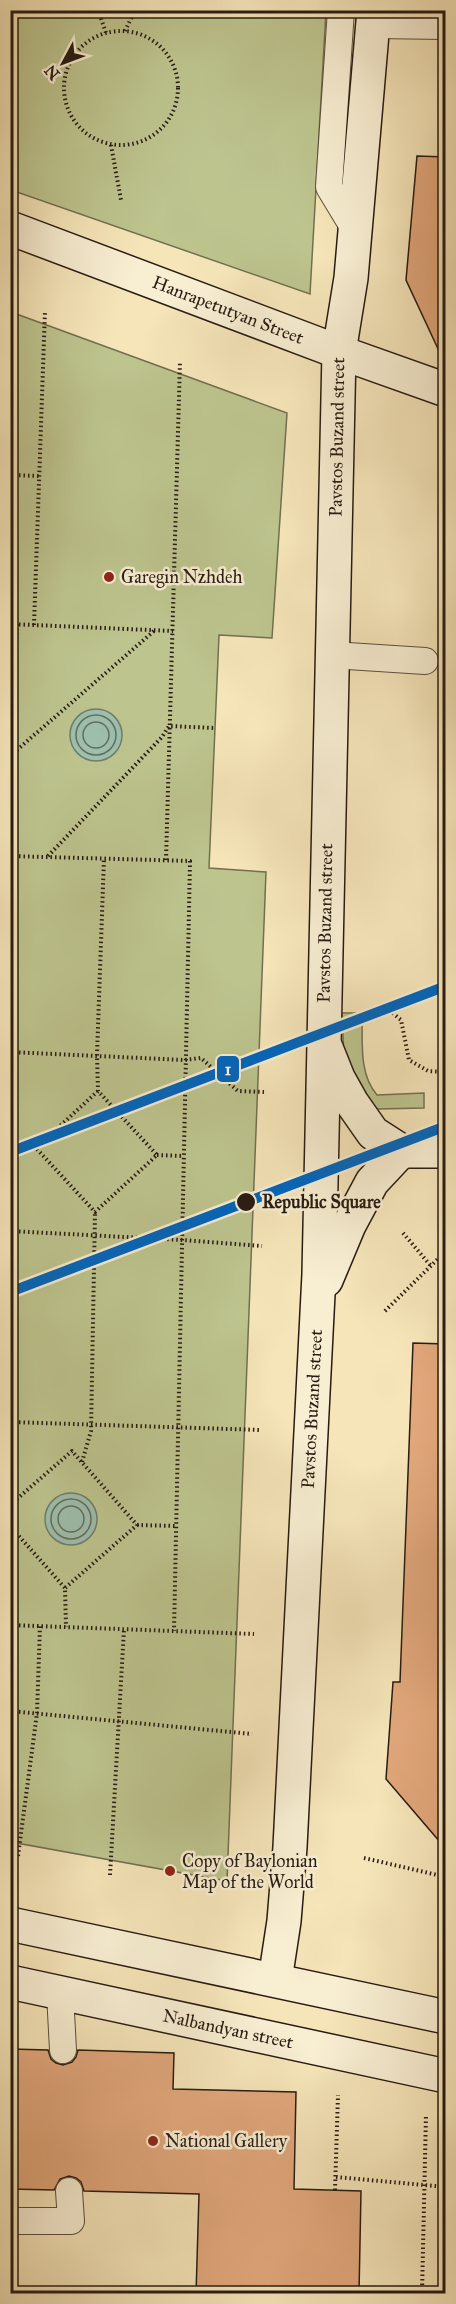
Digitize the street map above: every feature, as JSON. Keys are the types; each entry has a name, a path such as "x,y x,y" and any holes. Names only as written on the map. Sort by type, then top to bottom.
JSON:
{"street":[{"name":"Pavstos Buzand street","path":"275,1980 284,1921 290,1847 317,1310 339,352 351,278 374,18"},
{"name":"Hanrapetutyan Street","path":"10,228 446,390"},
{"path":"322,1038 338,1078 373,1133 401,1151 446,1151"},
{"path":"317,1310 331,1264 349,1225 372,1182 401,1151"},
{"path":"10,1924 446,2017"},
{"name":"Nalbandyan street","path":"10,1982 446,2076"}],"lane":[{"path":"341,10 329,187 355,230"},
{"path":"374,18 446,26"},
{"path":"332,655 425,662"},
{"path":"60,1993 63,2050"},
{"path":"10,2220 70,2221 69,2191"}],"path":[{"path":"98,10 106,33"},
{"path":"125,31 135,10"},
{"path":"125,31 143,35 159,45 171,60 177,77 178,95 173,113 162,128 147,140 130,145 111,145 93,138 78,126 68,110 64,91 67,71 75,54 88,41 106,33 125,31"},
{"path":"111,145 121,200"},
{"path":"34,625 45,311"},
{"path":"166,860 180,361"},
{"path":"10,475 40,476"},
{"path":"10,624 173,631"},
{"path":"10,774 17,624"},
{"path":"11,756 154,631"},
{"path":"170,726 215,728"},
{"path":"47,856 170,726"},
{"path":"10,856 190,861 184,1060 174,1631"},
{"path":"104,858 97,1055 98,1092 157,1155 183,1156"},
{"path":"389,1010 401,1020 409,1060 428,1071 446,1072"},
{"path":"10,1052 184,1060 201,1058 238,1091 264,1092"},
{"path":"36,1148 98,1092"},
{"path":"10,1146 36,1148 95,1212"},
{"path":"81,1463 91,1425 95,1212 157,1155"},
{"path":"10,1231 262,1246"},
{"path":"403,1233 431,1266"},
{"path":"386,1311 446,1251"},
{"path":"10,1422 261,1430"},
{"path":"10,1505 72,1452 137,1525"},
{"path":"65,1588 137,1525 176,1526"},
{"path":"10,1526 65,1588 66,1627"},
{"path":"10,1625 254,1634"},
{"path":"18,1856 37,1713 40,1626"},
{"path":"110,1875 124,1629"},
{"path":"10,1711 252,1734"},
{"path":"364,1858 446,1877"},
{"path":"422,2294 426,2108"},
{"path":"335,2190 338,2111"},
{"path":"336,2177 446,2187"}],"green space":[{"path":"11,10 326,11 310,294 11,190"},
{"path":"11,312 287,413 272,638 219,635 209,868 266,872 227,1881 11,1842"},
{"path":"342,1013 362,1013 364,1067 377,1095 424,1093 424,1108 377,1109 357,1098 345,1081"}],"water":[{"path":"91,709 101,709 111,713 118,720 122,735 118,750 111,757 101,761 91,761 81,757 74,750 70,740 70,730 74,720 81,713"},
{"path":"66,1493 76,1493 86,1497 93,1504 97,1519 93,1534 86,1541 76,1545 66,1545 56,1541 49,1534 45,1524 45,1514 49,1504 56,1497"}],"building":[{"path":"417,156 446,157 446,366 406,280"},
{"path":"413,1343 446,1344 446,1849 386,1779 393,1682 400,1682"},
{"name":"National Gallery","path":"10,2049 48,2050 51,2059 63,2065 72,2062 78,2050 174,2053 173,2089 296,2092 294,2189 361,2191 359,2294 196,2294 199,2194 84,2191 81,2182 69,2176 60,2179 54,2190 10,2189"}],"transit line":[{"name":"1","path":"10,1152 446,986"},
{"name":"1","path":"10,1292 446,1126"}],"place":[{"name":"Garegin Nzhdeh","path":"109,577"},
{"name":"Republic Square","path":"246,1202"},
{"name":"Copy of Baylonian Map of the World","path":"170,1871"},
{"name":"National Gallery","path":"153,2141"}]}
